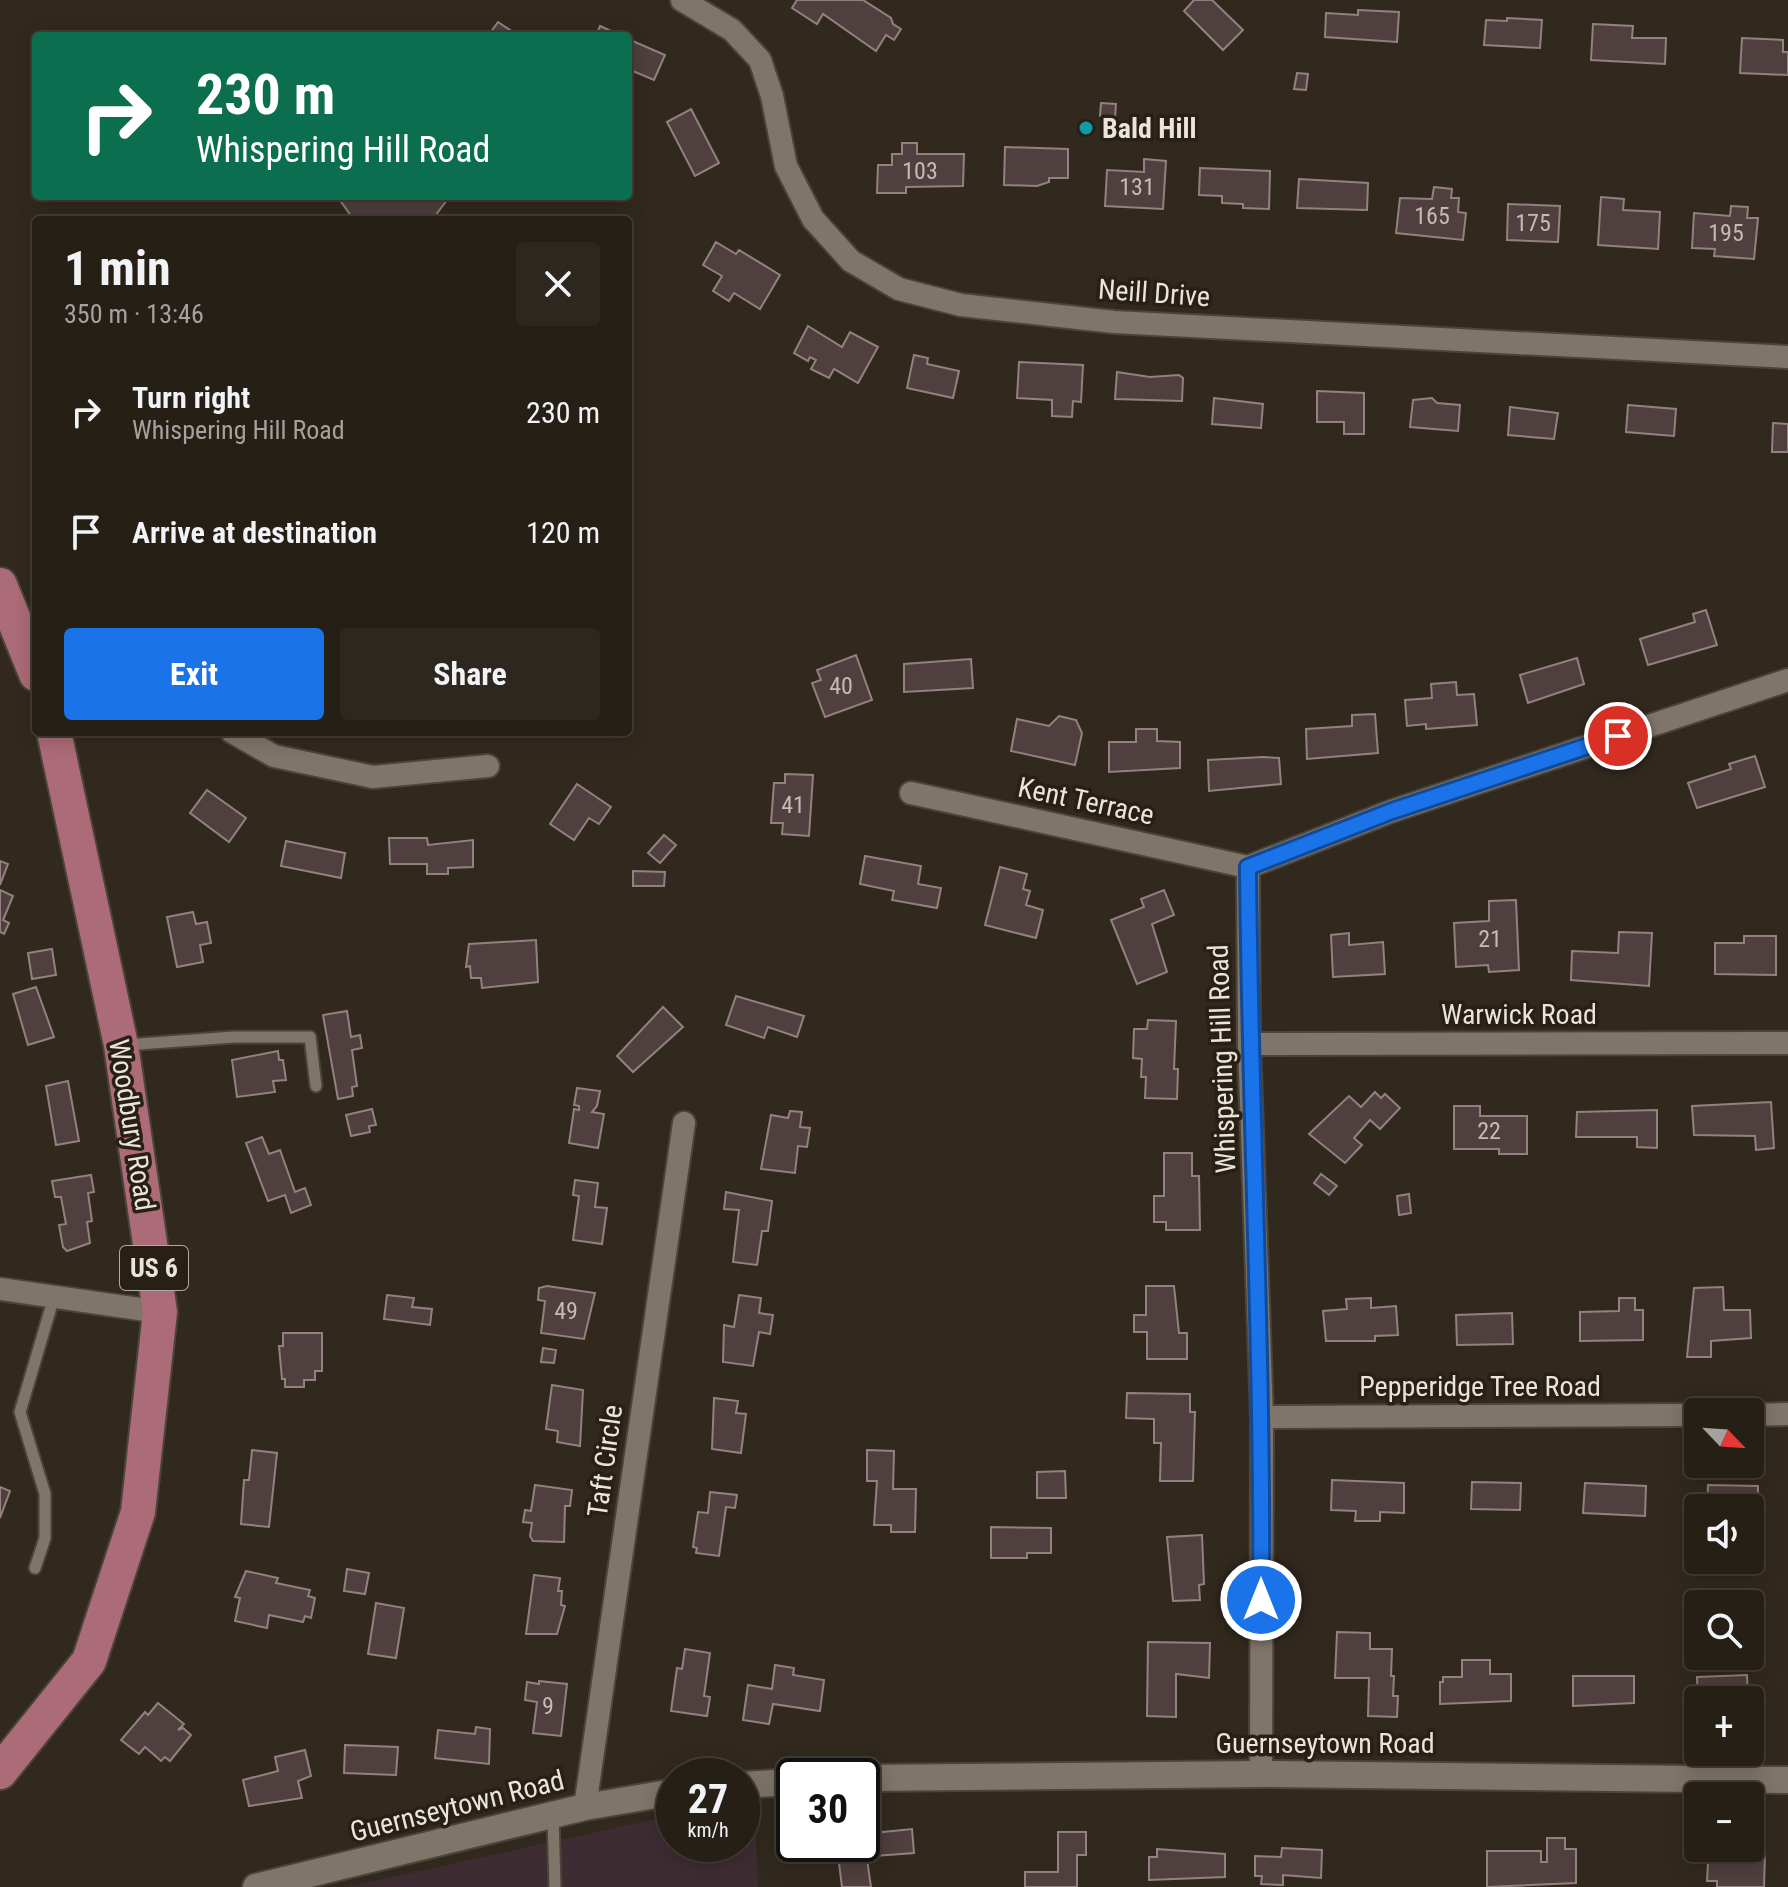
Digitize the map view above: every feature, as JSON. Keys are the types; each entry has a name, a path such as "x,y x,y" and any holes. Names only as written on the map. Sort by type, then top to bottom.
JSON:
{"main road":[{"path":"0,585 32,664"},
{"name":"Woodbury Road","path":"0,1772 89,1661 138,1512 160,1312 121,1045 55,736"}],"street":[{"name":"Neill Drive","path":"682,0 732,30 760,60 772,96 786,166 813,219 851,261 899,289 961,305 1114,322 1788,357"},
{"path":"1248,867 1392,811 1788,680"},
{"path":"239,736 274,756 373,777 488,766"},
{"name":"Kent Terrace","path":"911,793 1248,867"},
{"name":"Whispering Hill Road","path":"1248,867 1249,1044 1262,1417 1261,1774"},
{"name":"Warwick Road","path":"1249,1044 1788,1043"},
{"name":"Taft Circle","path":"585,1807 684,1123"},
{"path":"0,1289 160,1312"},
{"path":"1764,1415 1788,1414"},
{"name":"Pepperidge Tree Road","path":"1262,1417 1684,1415"},
{"name":"Guernseytown Road","path":"880,1778 1261,1774 1788,1780"},
{"name":"Guernseytown Road","path":"256,1887 585,1807 656,1795"}],"lane":[{"path":"121,1045 234,1037 310,1037 316,1086"},
{"path":"35,1568 45,1538 45,1494 20,1412 54,1297"},
{"path":"553,1815 555,1887"}],"shaded area":[{"path":"656,1819 656,1862 757,1862 758,1887 347,1887"}],"building":[{"path":"797,0 863,0 891,18 893,24 901,29 894,40 886,35 876,51 823,14 817,24 792,8"},
{"path":"1194,0 1212,0 1243,30 1223,50 1184,11"},
{"path":"1358,10 1399,12 1397,42 1325,37 1326,13 1358,15"},
{"path":"1507,18 1542,20 1540,48 1484,45 1486,20 1507,21"},
{"path":"498,22 513,32 491,32"},
{"path":"1593,24 1633,26 1632,38 1666,38 1665,64 1591,60"},
{"path":"600,26 613,32 598,32"},
{"path":"1742,38 1783,40 1783,52 1788,52 1788,75 1740,73"},
{"path":"632,41 665,55 654,80 632,71"},
{"path":"1297,73 1308,74 1306,90 1294,89"},
{"path":"1101,103 1116,104 1115,118 1100,116"},
{"path":"691,109 719,163 695,176 667,122"},
{"path":"902,143 917,143 917,154 964,154 963,186 906,187 906,193 877,193 878,165 892,165 892,154 902,154"},
{"path":"1005,147 1068,149 1068,178 1049,178 1049,182 1037,186 1004,185"},
{"path":"1144,159 1166,161 1163,209 1105,206 1107,170 1144,172"},
{"path":"1200,168 1270,171 1269,209 1243,208 1243,204 1222,203 1222,196 1199,195"},
{"path":"1299,179 1368,183 1367,210 1297,208"},
{"path":"1434,187 1452,189 1451,198 1459,198 1458,212 1466,213 1463,240 1396,233 1400,198 1432,199"},
{"path":"1601,197 1624,199 1623,210 1660,212 1658,249 1598,245"},
{"path":"340,200 447,200 435,216 351,216"},
{"path":"1508,204 1560,206 1558,242 1507,240"},
{"path":"1731,206 1748,207 1747,218 1758,218 1754,259 1714,256 1715,249 1692,248 1694,213 1730,216"},
{"path":"716,242 736,254 739,250 780,275 760,309 734,293 729,301 713,291 722,276 703,265"},
{"path":"808,326 842,347 850,332 878,347 858,383 834,369 829,378 811,369 816,360 810,357 808,361 794,353"},
{"path":"914,355 928,358 927,364 959,371 953,398 907,388"},
{"path":"1019,362 1083,365 1081,402 1073,401 1072,417 1052,416 1052,400 1017,398"},
{"path":"1117,372 1150,377 1179,375 1183,378 1182,401 1115,399"},
{"path":"1317,391 1364,393 1364,434 1344,434 1344,422 1317,422"},
{"path":"1214,398 1263,404 1261,428 1212,424"},
{"path":"1432,398 1437,403 1460,405 1458,431 1410,427 1413,400"},
{"path":"1628,405 1676,409 1674,436 1626,432"},
{"path":"1510,407 1558,413 1554,439 1508,435"},
{"path":"1773,423 1788,424 1788,452 1772,452"},
{"path":"1706,610 1717,645 1648,665 1640,639 1695,622 1693,614"},
{"path":"856,655 872,700 825,717 812,683 821,680 817,670"},
{"path":"1577,658 1584,684 1528,703 1520,675"},
{"path":"971,659 973,688 904,692 904,664"},
{"path":"1456,682 1457,695 1474,694 1477,725 1426,729 1426,724 1407,726 1405,700 1432,698 1431,684"},
{"path":"1375,714 1378,753 1307,759 1306,729 1352,726 1352,715"},
{"path":"1059,716 1076,720 1082,733 1075,765 1011,751 1017,719 1049,726"},
{"path":"1136,729 1157,729 1157,741 1180,742 1180,768 1109,772 1109,742 1136,742"},
{"path":"1755,756 1765,787 1697,808 1688,783 1731,769 1729,764"},
{"path":"1279,758 1281,784 1209,791 1208,760"},
{"path":"785,774 813,775 809,836 782,834 783,823 771,823 774,783 785,783"},
{"path":"577,784 611,807 599,824 589,818 574,840 550,824"},
{"path":"207,790 246,818 229,842 190,813"},
{"path":"664,835 676,845 660,863 648,853"},
{"path":"389,838 427,838 428,845 473,840 473,867 448,868 448,874 427,874 427,864 390,864"},
{"path":"286,841 345,853 341,878 281,866"},
{"path":"865,856 921,866 918,884 941,888 937,908 892,900 894,891 860,884"},
{"path":"0,861 8,864 0,885"},
{"path":"1000,867 1027,874 1023,889 1030,891 1026,905 1043,910 1036,938 985,925"},
{"path":"633,871 665,872 664,886 633,886"},
{"path":"0,890 13,896 3,920 9,923 4,934 0,932"},
{"path":"1164,890 1174,915 1152,924 1167,972 1137,984 1111,920 1144,907 1141,899"},
{"path":"1516,900 1519,970 1489,972 1488,965 1456,967 1454,923 1489,921 1489,901"},
{"path":"193,912 196,924 207,922 211,943 200,945 203,962 177,967 167,917"},
{"path":"1619,932 1652,933 1649,986 1571,980 1572,951 1618,953"},
{"path":"1349,933 1349,945 1383,942 1385,974 1333,977 1331,935"},
{"path":"1744,936 1776,936 1776,975 1715,974 1715,943 1744,943"},
{"path":"536,940 538,982 482,988 481,978 471,978 470,966 466,967 469,944"},
{"path":"52,949 56,975 32,979 28,953"},
{"path":"36,987 54,1037 28,1045 13,994"},
{"path":"736,996 804,1016 797,1037 768,1027 764,1038 726,1025"},
{"path":"663,1007 683,1027 633,1072 617,1056"},
{"path":"347,1011 351,1037 360,1035 362,1048 352,1050 357,1086 352,1087 353,1096 338,1099 323,1015"},
{"path":"1148,1020 1176,1021 1174,1069 1178,1069 1177,1099 1145,1098 1146,1077 1141,1077 1142,1059 1133,1058 1134,1029 1147,1029"},
{"path":"278,1051 279,1060 283,1060 286,1080 273,1081 275,1092 237,1097 232,1060"},
{"path":"68,1081 79,1141 56,1145 46,1086"},
{"path":"577,1088 600,1091 597,1106 592,1112 604,1114 598,1148 569,1143 574,1109 579,1110 579,1106 574,1105"},
{"path":"1375,1092 1381,1098 1385,1094 1400,1108 1380,1129 1370,1120 1354,1138 1362,1145 1345,1163 1309,1134 1349,1096 1361,1107"},
{"path":"1771,1102 1774,1148 1756,1150 1755,1136 1694,1135 1692,1106"},
{"path":"1454,1106 1480,1106 1480,1116 1527,1116 1527,1154 1499,1154 1499,1149 1454,1149"},
{"path":"372,1109 376,1125 369,1126 370,1132 351,1136 346,1115"},
{"path":"1657,1110 1657,1148 1637,1147 1637,1137 1576,1137 1577,1112"},
{"path":"790,1111 802,1112 800,1127 810,1128 807,1147 798,1146 795,1173 761,1169 771,1115 788,1118"},
{"path":"262,1137 269,1154 280,1150 295,1192 305,1188 311,1205 291,1213 285,1195 268,1201 246,1143"},
{"path":"1164,1153 1192,1153 1192,1176 1199,1176 1200,1230 1166,1230 1166,1222 1154,1222 1154,1196 1164,1196"},
{"path":"1321,1174 1337,1186 1329,1195 1314,1183"},
{"path":"91,1175 94,1192 88,1193 92,1221 87,1222 90,1243 67,1251 63,1247 59,1225 66,1224 61,1197 55,1197 52,1181"},
{"path":"575,1180 598,1183 595,1207 607,1208 602,1244 573,1240 579,1196 573,1195"},
{"path":"726,1192 772,1201 768,1231 762,1231 757,1265 733,1262 739,1210 724,1209"},
{"path":"1409,1194 1411,1213 1399,1215 1397,1196"},
{"path":"547,1286 595,1293 584,1339 541,1333 545,1301 538,1300 539,1288"},
{"path":"1146,1286 1174,1286 1179,1333 1187,1333 1187,1359 1147,1359 1147,1332 1134,1332 1134,1315 1146,1315"},
{"path":"1723,1287 1724,1310 1750,1310 1751,1338 1711,1341 1711,1357 1687,1357 1694,1288"},
{"path":"387,1295 414,1298 412,1307 432,1309 430,1325 384,1319"},
{"path":"739,1295 761,1298 759,1313 773,1315 770,1334 759,1332 753,1366 723,1362 724,1325 734,1327"},
{"path":"1371,1298 1371,1308 1396,1306 1398,1335 1375,1336 1375,1341 1326,1341 1323,1311 1347,1309 1346,1299"},
{"path":"1619,1298 1635,1298 1635,1310 1643,1310 1643,1340 1580,1341 1580,1312 1619,1311"},
{"path":"1512,1313 1513,1344 1457,1345 1456,1315"},
{"path":"283,1333 322,1333 322,1371 315,1371 315,1380 304,1380 304,1387 285,1387 279,1346 283,1346"},
{"path":"543,1348 556,1350 554,1363 541,1362"},
{"path":"552,1385 583,1390 580,1446 557,1442 558,1431 546,1429"},
{"path":"1127,1393 1190,1394 1190,1412 1195,1412 1193,1481 1160,1481 1161,1443 1154,1443 1154,1419 1126,1418"},
{"path":"714,1398 738,1401 736,1413 746,1414 741,1453 712,1449"},
{"path":"252,1450 277,1453 269,1527 241,1524 244,1480 249,1480"},
{"path":"867,1450 894,1451 893,1489 916,1489 915,1532 891,1532 891,1525 874,1525 877,1481 867,1481"},
{"path":"1065,1471 1066,1498 1037,1498 1037,1472"},
{"path":"1332,1480 1404,1483 1404,1513 1380,1512 1380,1521 1355,1521 1356,1511 1331,1510"},
{"path":"1472,1482 1521,1483 1520,1510 1471,1509"},
{"path":"1585,1483 1646,1486 1645,1516 1583,1513"},
{"path":"535,1485 572,1490 570,1506 565,1506 564,1542 533,1541 530,1536 532,1523 523,1522 525,1510 531,1511"},
{"path":"1708,1485 1758,1486 1758,1494 1708,1494"},
{"path":"0,1487 10,1491 0,1518"},
{"path":"710,1492 737,1495 735,1508 726,1507 719,1556 696,1553 697,1548 693,1547 698,1512 708,1513"},
{"path":"991,1527 1051,1528 1051,1553 1027,1553 1027,1558 991,1558"},
{"path":"1202,1535 1204,1584 1199,1585 1200,1600 1173,1601 1167,1537"},
{"path":"347,1569 369,1573 365,1594 344,1591"},
{"path":"246,1571 278,1578 276,1583 310,1590 308,1596 315,1598 311,1618 305,1616 303,1622 269,1615 267,1628 235,1621 240,1598 235,1597"},
{"path":"534,1575 560,1578 558,1591 562,1591 561,1605 565,1606 557,1634 526,1634"},
{"path":"376,1603 404,1608 396,1658 368,1654"},
{"path":"1337,1632 1370,1633 1370,1649 1392,1649 1391,1676 1394,1676 1393,1696 1398,1696 1397,1717 1368,1716 1369,1678 1335,1678"},
{"path":"1148,1642 1210,1643 1209,1678 1176,1674 1176,1717 1147,1716"},
{"path":"685,1649 710,1653 704,1696 710,1697 707,1716 671,1711 677,1668 682,1669"},
{"path":"1462,1660 1490,1660 1490,1674 1511,1674 1511,1701 1440,1704 1440,1682 1443,1682 1443,1677 1462,1677"},
{"path":"775,1665 794,1668 793,1675 824,1680 820,1711 773,1704 769,1724 743,1720 748,1685 772,1689"},
{"path":"1747,1675 1747,1686 1697,1686 1697,1677"},
{"path":"1573,1676 1634,1676 1634,1703 1573,1706"},
{"path":"539,1681 567,1684 561,1736 533,1733 537,1702 525,1700 527,1682 539,1684"},
{"path":"158,1703 184,1724 178,1730 183,1728 191,1735 170,1761 165,1757 161,1761 145,1747 139,1754 121,1740 145,1712 148,1715"},
{"path":"476,1727 490,1729 489,1764 435,1758 438,1730 475,1734"},
{"path":"345,1745 398,1747 396,1775 344,1773"},
{"path":"305,1750 311,1776 298,1781 302,1798 249,1806 243,1780 278,1771 275,1757"},
{"path":"912,1829 914,1853 880,1856 880,1832"},
{"path":"1058,1832 1086,1832 1086,1855 1077,1855 1077,1887 1025,1887 1025,1872 1058,1872"},
{"path":"1547,1838 1565,1838 1565,1849 1576,1849 1576,1883 1487,1887 1487,1851 1541,1851 1541,1862 1547,1862"},
{"path":"1282,1848 1322,1850 1321,1878 1283,1875 1283,1885 1261,1884 1262,1876 1255,1876 1255,1856 1281,1857"},
{"path":"1157,1849 1225,1854 1225,1877 1149,1880 1149,1857 1157,1857"},
{"path":"1765,1853 1764,1887 1717,1887 1717,1881 1707,1881 1708,1862 1764,1862"},
{"path":"867,1862 871,1887 842,1887 839,1863"}],"place":[{"name":"Bald Hill","path":"1086,128"}],"route":[{"path":"1261,1600 1262,1417 1255,1137 1249,1044 1248,867 1392,811 1618,736"}]}
